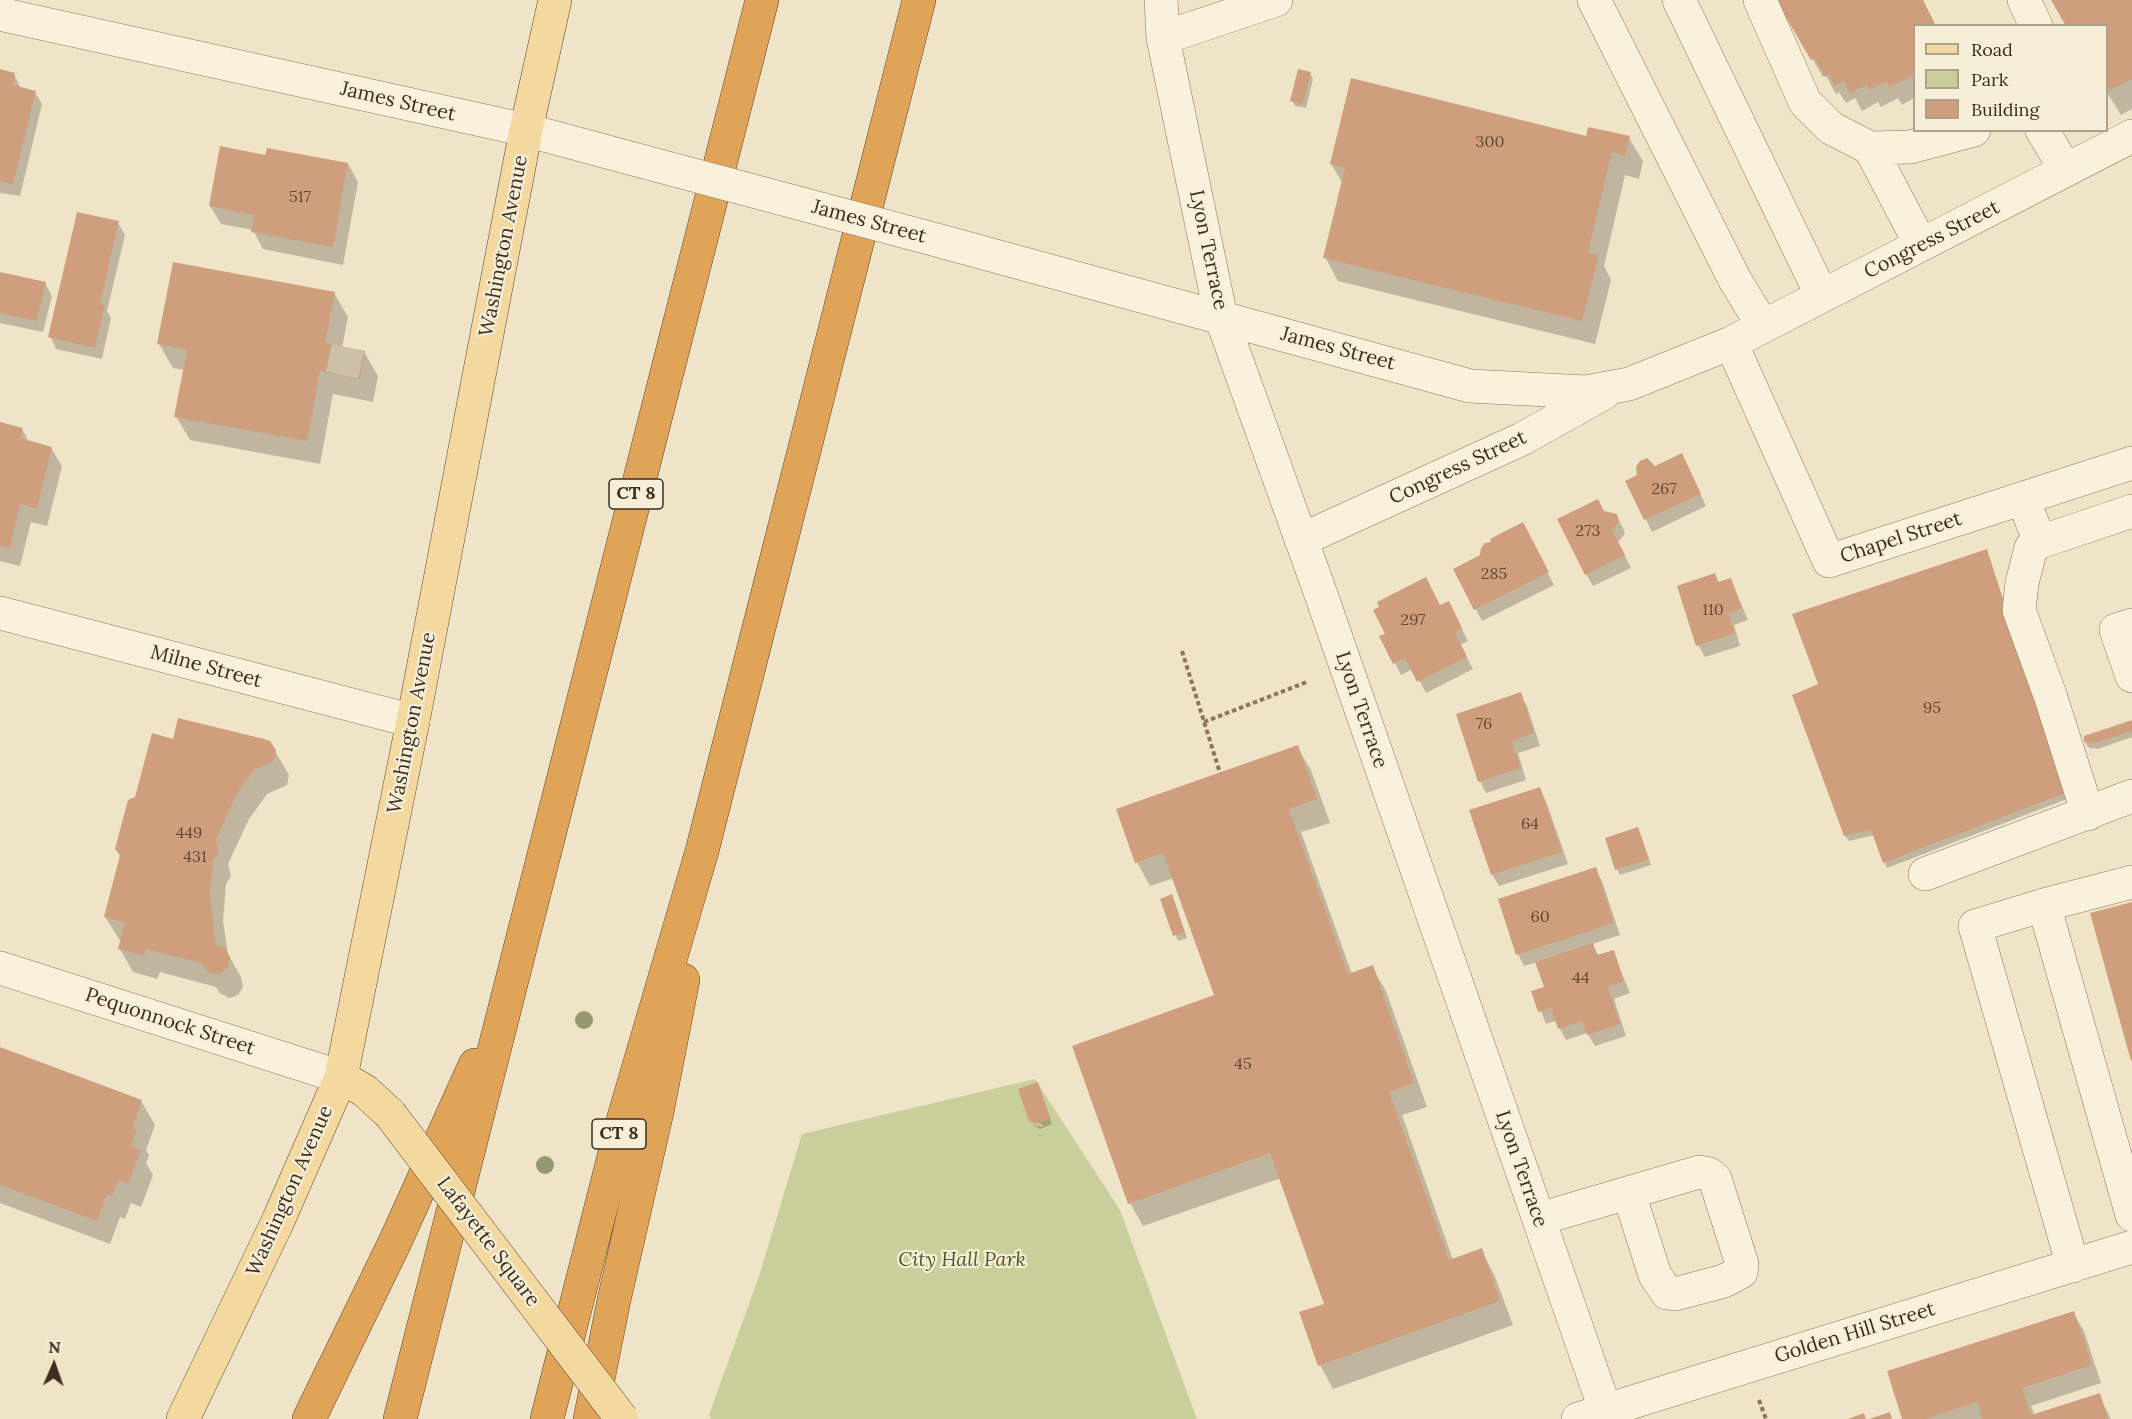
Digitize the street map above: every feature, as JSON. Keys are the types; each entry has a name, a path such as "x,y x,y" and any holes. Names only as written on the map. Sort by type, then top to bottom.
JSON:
{"highway":[{"name":"CT 8","path":"400,1419 762,0"},
{"name":"CT 8","path":"547,1419 624,1118 702,851 919,0"},
{"path":"590,1419 679,1003 702,851"},
{"path":"309,1419 395,1242 511,987"}],"main road":[{"name":"Washington Avenue","path":"183,1419 278,1221 341,1077 413,721 526,130 555,0"},
{"name":"Lafayette Square","path":"341,1077 365,1091 390,1114 622,1419"}],"street":[{"name":"Lyon Terrace","path":"1161,0 1163,38 1221,317 1539,1219 1591,1414"},
{"path":"1163,38 1276,0"},
{"path":"1594,0 1738,286 1763,326"},
{"path":"1679,0 1822,296"},
{"path":"1760,0 1805,102 1831,128 1870,148 1910,147 1966,132"},
{"path":"2024,0 2035,24"},
{"name":"James Street","path":"0,14 526,130 1470,386 1551,392 1611,389 1731,343"},
{"path":"2043,132 2066,170"},
{"name":"Congress Street","path":"1731,343 2132,136"},
{"path":"1870,148 1921,245"},
{"name":"Chapel Street","path":"1731,343 1829,561 2132,464"},
{"name":"Congress Street","path":"1301,540 1522,439 1611,389"},
{"path":"2024,499 2040,542"},
{"path":"2088,814 2019,610 2022,583 2031,548 2040,542 2132,511"},
{"name":"Milne Street","path":"0,613 413,721"},
{"path":"2132,625 2116,630 2132,676"},
{"path":"1925,874 2132,796"},
{"path":"2073,1266 1975,926 2132,882"},
{"path":"2044,905 2132,1215"},
{"name":"Pequonnock Street","path":"0,968 341,1077"},
{"path":"1539,1219 1629,1194"},
{"name":"Golden Hill Street","path":"1591,1414 2132,1247"}],"path":[{"path":"1182,651 1220,772"},
{"path":"1204,722 1307,682"}],"green space":[{"name":"City Hall Park","path":"1035,1079 1120,1210 1197,1419 711,1419 709,1415 759,1276 802,1134"}],"building":[{"path":"1776,0 1923,0 1935,24 1913,24 1913,76 1890,87 1887,81 1869,90 1867,85 1850,93 1844,81 1834,86 1829,74 1825,77 1815,58 1811,60"},
{"path":"2051,0 2132,0 2132,79 2108,91 2108,24 2065,24"},
{"path":"0,69 15,73 13,85 36,91 13,185 0,181"},
{"path":"1298,69 1311,72 1303,104 1290,101"},
{"path":"1351,78 1586,136 1588,127 1630,136 1625,156 1612,152 1588,252 1599,255 1582,321 1323,258 1345,168 1330,164"},
{"path":"220,146 265,155 267,148 348,163 333,247 251,232 254,215 209,206"},
{"path":"77,212 119,221 100,304 105,305 95,348 48,337"},
{"path":"173,262 335,292 325,343 365,351 360,379 320,371 307,441 174,417 187,350 157,344"},
{"path":"0,272 46,282 37,321 0,313"},
{"path":"0,422 23,428 20,438 52,447 37,509 20,504 10,548 0,546"},
{"path":"1682,453 1701,494 1644,520 1625,481 1637,475 1636,467 1640,461 1647,458 1655,466"},
{"path":"1598,499 1604,511 1617,514 1619,521 1612,530 1625,555 1585,575 1557,519"},
{"path":"1523,522 1549,572 1474,610 1453,569 1480,555 1481,548 1485,543 1491,542 1490,539"},
{"path":"1987,549 2065,793 1883,863 1871,830 1844,836 1792,695 1818,684 1792,614"},
{"path":"1715,573 1718,582 1731,578 1742,608 1728,613 1735,633 1696,646 1677,586"},
{"path":"1426,577 1440,605 1449,601 1462,628 1455,632 1467,657 1417,682 1405,658 1393,664 1379,636 1385,634 1373,610 1379,607 1377,602"},
{"path":"1521,692 1534,733 1512,741 1521,768 1478,782 1456,714"},
{"path":"178,718 264,739 270,741 276,750 274,761 254,770 236,795 216,840 219,852 213,860 210,896 216,945 224,947 230,957 228,967 220,974 209,973 201,963 146,949 144,956 118,949 125,923 104,917 120,855 115,849 128,800 135,797 152,733 173,739"},
{"path":"2132,720 2132,731 2094,743 2084,742 2084,736"},
{"path":"1298,745 1317,799 1289,809 1348,974 1373,965 1414,1083 1389,1092 1449,1260 1482,1248 1500,1301 1318,1366 1299,1312 1324,1304 1270,1153 1128,1204 1072,1046 1214,995 1163,853 1135,863 1116,809"},
{"path":"1540,787 1562,852 1491,875 1469,810"},
{"path":"1638,827 1649,859 1615,870 1605,838"},
{"path":"1596,867 1614,923 1516,955 1498,899"},
{"path":"1172,894 1185,932 1173,936 1160,899"},
{"path":"2132,902 2132,1061 2131,1061 2090,913"},
{"path":"1593,943 1597,955 1614,950 1624,981 1608,987 1620,1024 1587,1035 1582,1021 1558,1029 1551,1008 1538,1012 1531,991 1544,987 1535,962"},
{"path":"0,1047 142,1100 132,1129 137,1130 131,1146 141,1150 128,1184 118,1180 112,1196 107,1195 97,1221 0,1185"},
{"path":"1038,1082 1050,1118 1036,1124 1029,1121 1018,1089"},
{"path":"2074,1311 2092,1365 2022,1388 2031,1415 2100,1393 2108,1419 1982,1419 1977,1402 1926,1419 1902,1419 1887,1371"},
{"path":"1890,1412 1892,1419 1869,1419"},
{"path":"1864,1413 1866,1419 1848,1419"}],"tunnel":[{"path":"342,375 348,348"}]}
